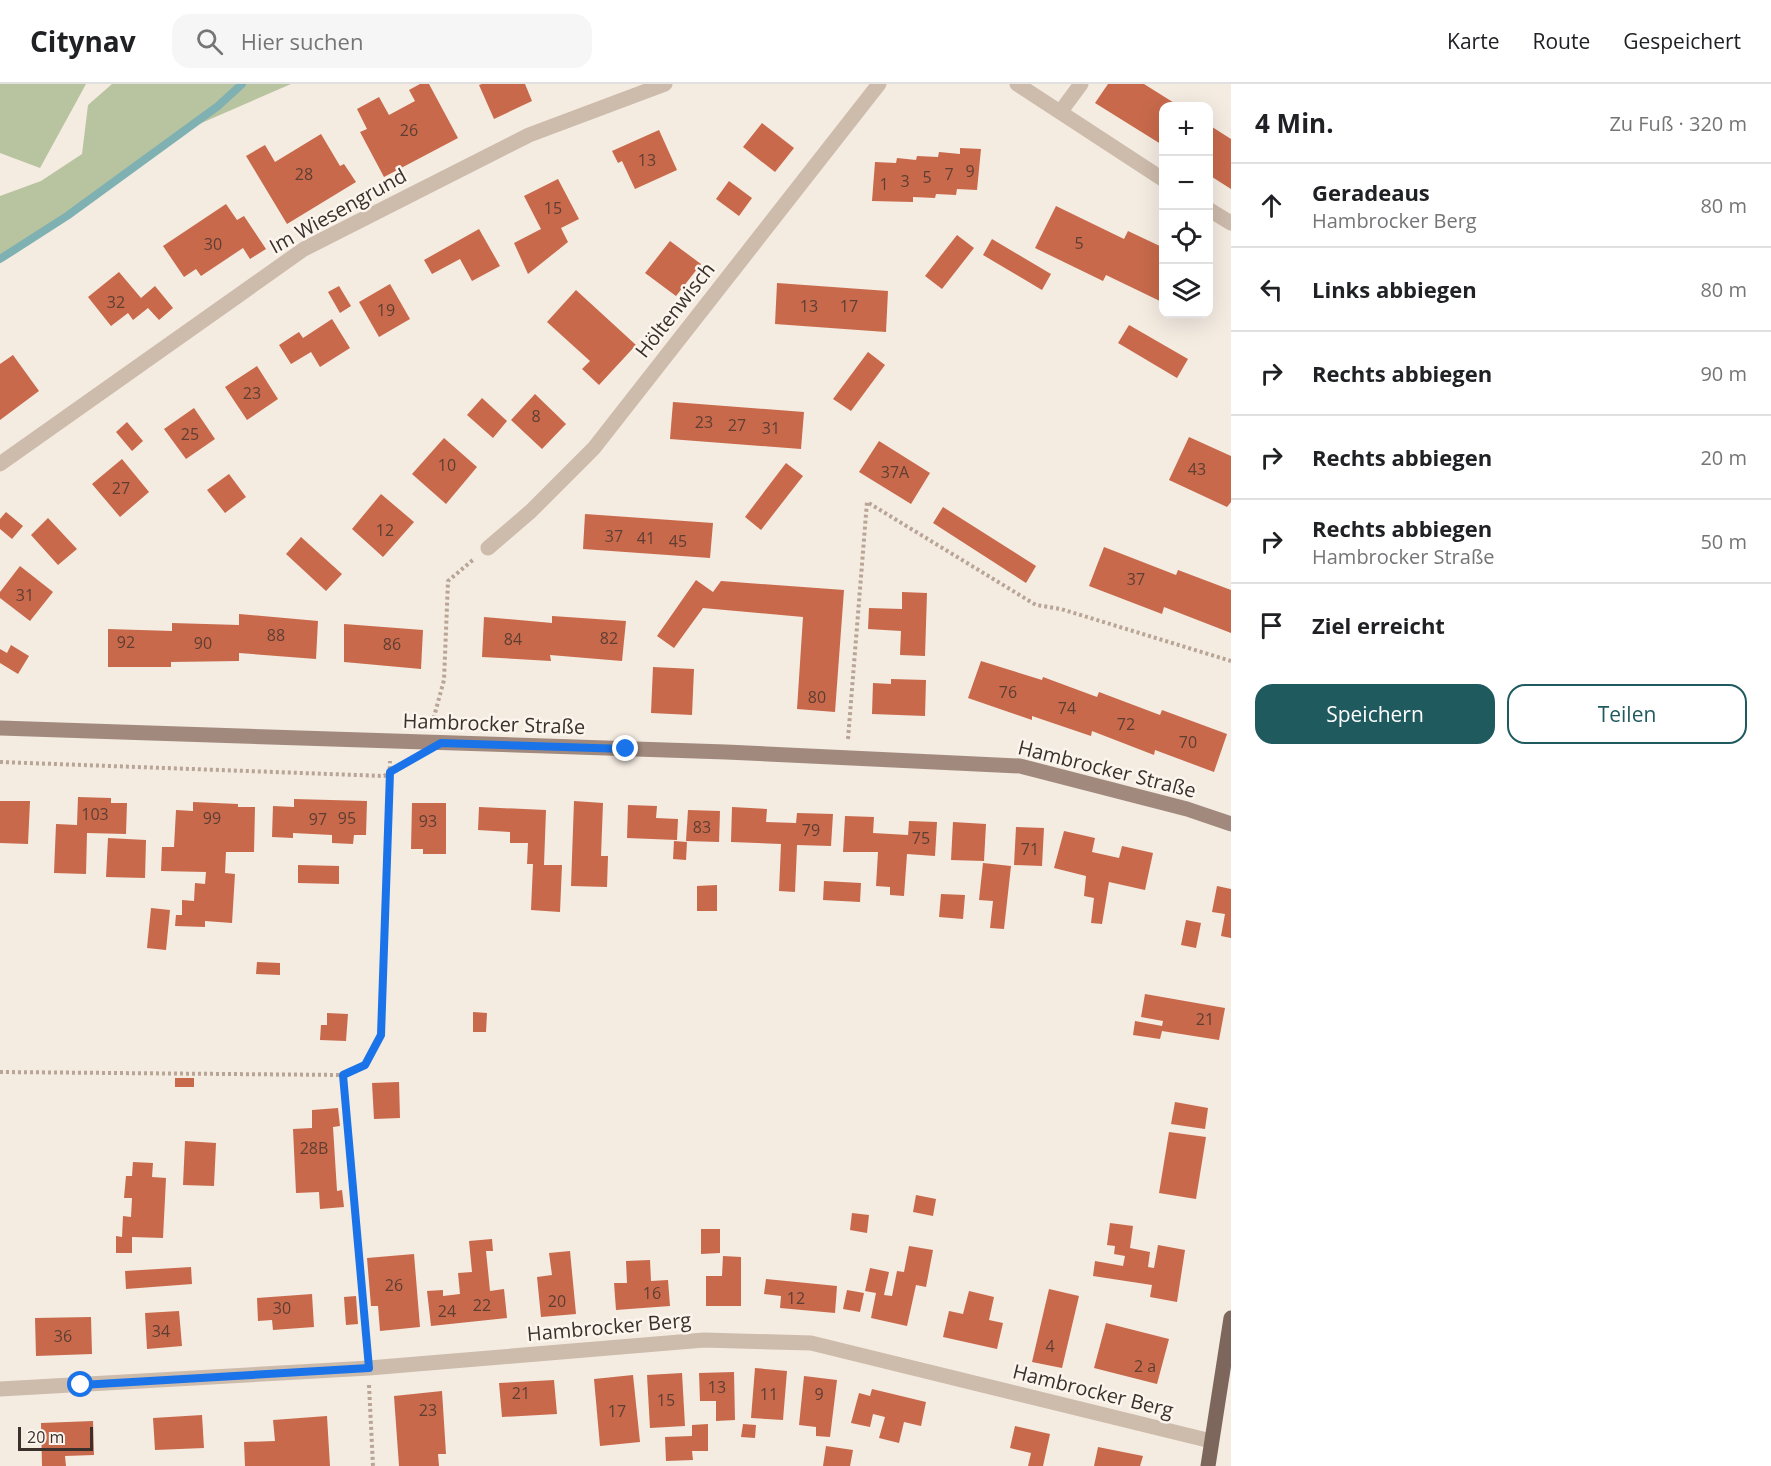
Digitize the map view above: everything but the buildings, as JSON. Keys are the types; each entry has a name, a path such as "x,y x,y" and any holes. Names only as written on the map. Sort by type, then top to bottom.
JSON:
{"main road":[{"path":"1208,1466 1231,1318"}],"street":[{"name":"Im Wiesengrund","path":"0,464 304,249 529,135 664,84"},
{"name":"Höltenwisch","path":"488,548 531,512 594,448 879,84"},
{"path":"1017,84 1159,177"},
{"path":"1061,111 1081,84"},
{"path":"1212,210 1231,223"},
{"name":"Hambrocker Straße","path":"0,728 1020,766 1187,809 1231,824"},
{"name":"Hambrocker Berg","path":"0,1389 369,1368 704,1340 811,1343 1211,1441"}],"path":[{"path":"847,758 867,502 1036,605 1061,609 1231,661"},
{"path":"431,725 444,681 448,581 488,548"},
{"path":"0,1072 343,1075 365,1065 381,1035 391,741"},
{"path":"0,762 384,776 410,760"},
{"path":"343,1075 369,1368 373,1466"}],"green space":[{"path":"0,84 86,84 40,168 0,153"},
{"path":"112,84 291,84 190,128 0,262 0,196 41,181 82,154 88,105"}],"waterway":[{"path":"0,259 67,216 218,106 242,84"}],"route":[{"path":"81,1385 369,1368 343,1075 365,1065 381,1035 390,772 441,743 626,749"}]}
